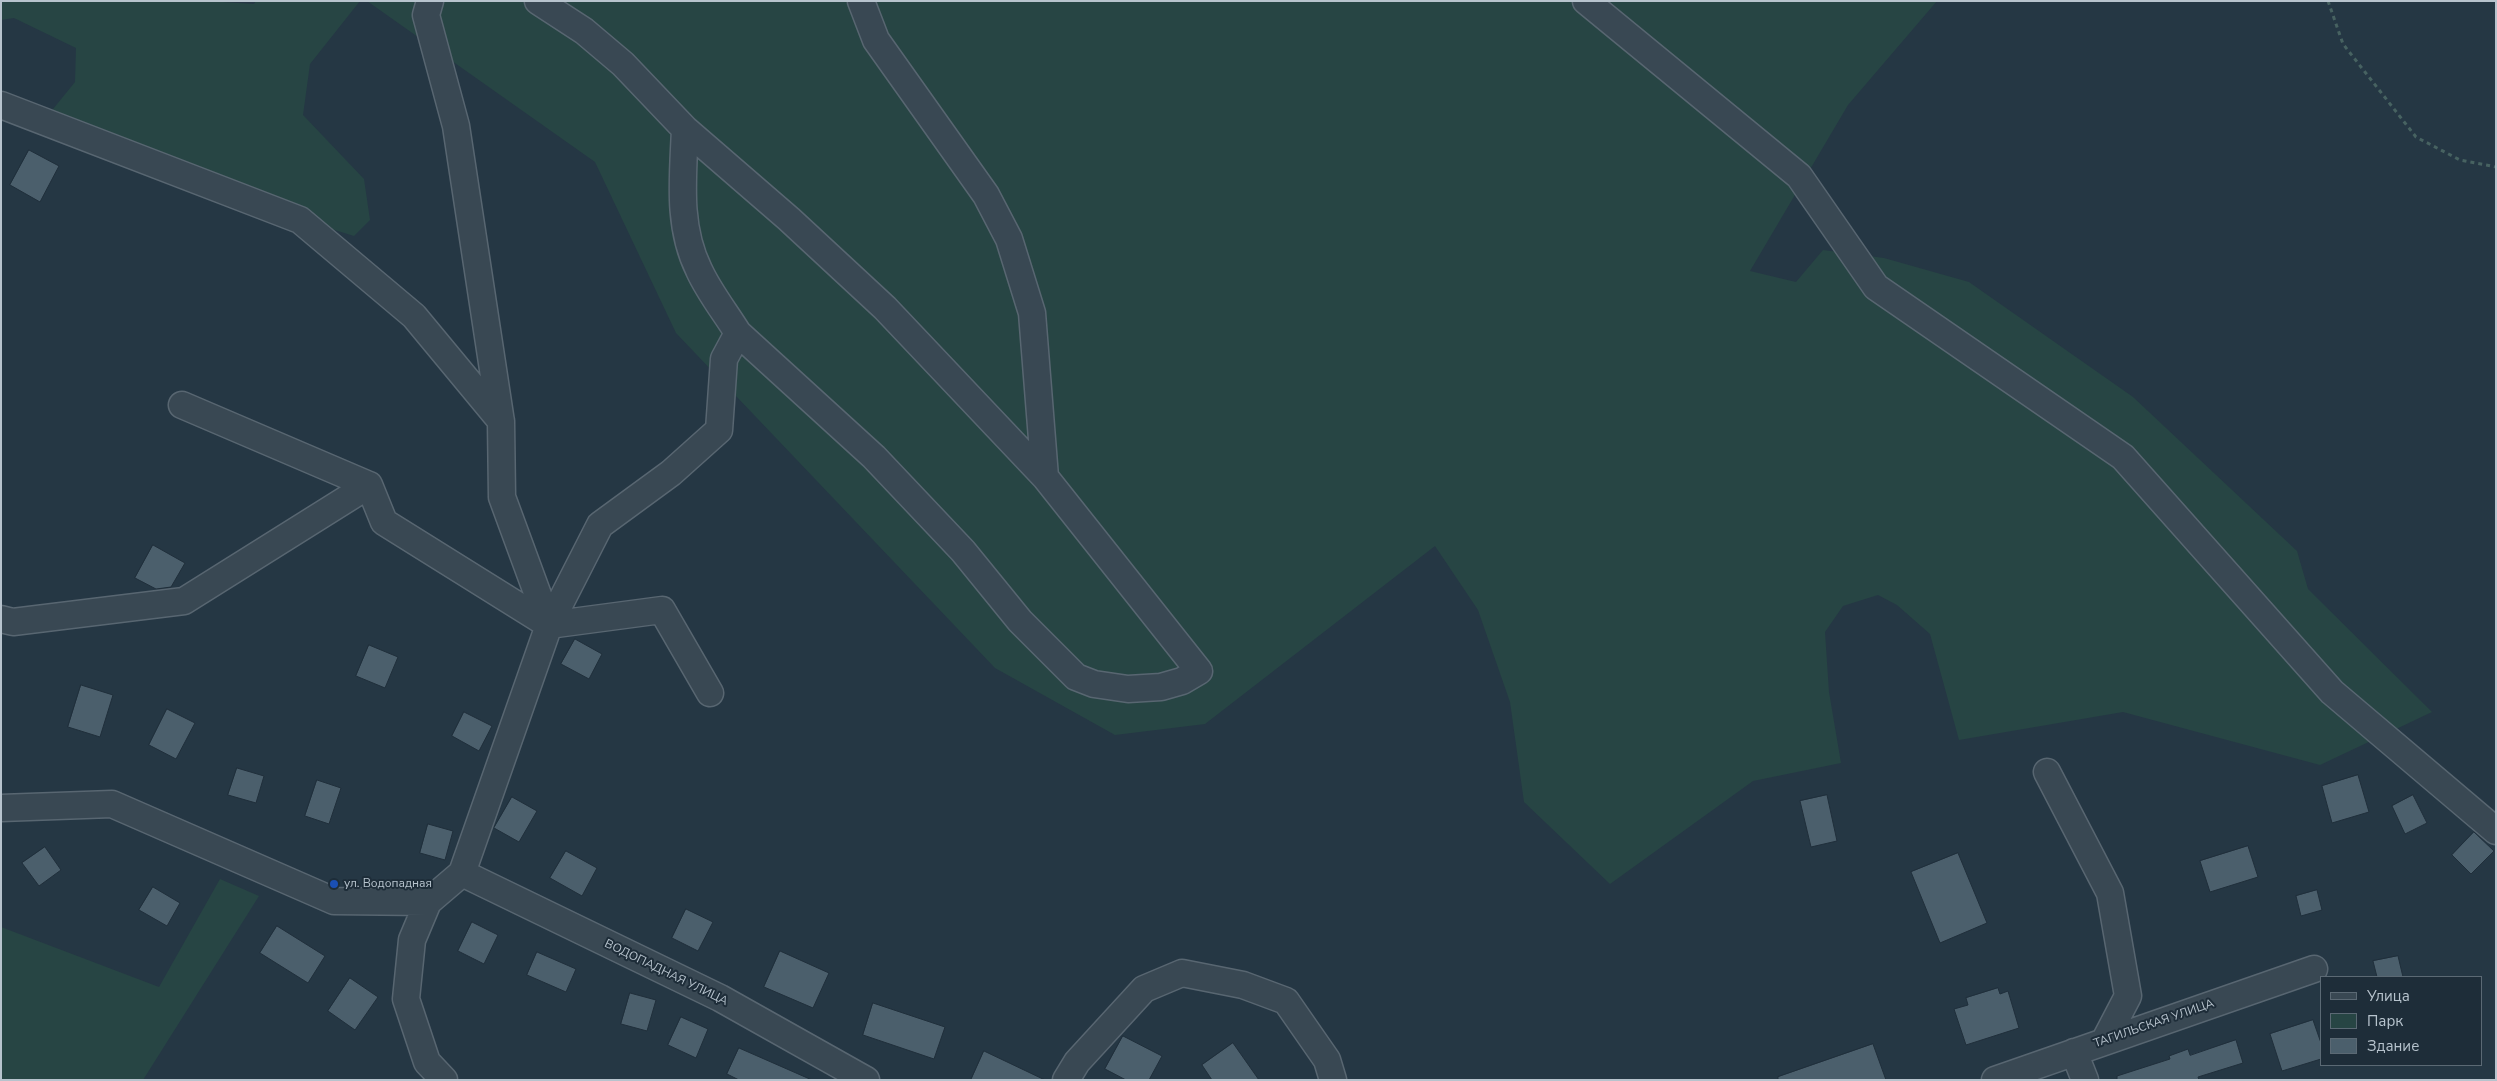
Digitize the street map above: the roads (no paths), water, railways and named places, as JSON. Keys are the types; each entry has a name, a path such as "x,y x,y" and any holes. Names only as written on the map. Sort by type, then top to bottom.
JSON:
{"street":[{"path":"430,1 426,15 456,126 501,422 502,497 549,625"},
{"path":"538,1 584,31 623,64 686,129 789,219 886,308 1045,477 1200,671 1182,681 1161,687 1128,689 1094,684 1076,677 1026,628 963,551 874,456 738,333 699,270 686,235 682,206 686,129"},
{"path":"861,1 876,40 986,195 1009,239 1032,313 1045,477"},
{"path":"1586,1 1799,176 1876,287 2123,457 2332,692 2496,831"},
{"path":"1,105 300,220 414,316 501,422"},
{"path":"444,1080 427,1062 406,999 412,940 428,902 462,874 549,625 600,525 671,473 718,430 724,359 738,333"},
{"path":"182,405 370,485 384,522 549,625 662,610 710,693"},
{"path":"1,619 12,622 184,601 370,485"},
{"path":"2046,772 2110,893 2128,996 2104,1042"},
{"path":"1,808 112,804 334,901 428,902"},
{"name":"ВОДОПАДНАЯ УЛИЦА","path":"462,874 720,998 866,1080"},
{"name":"ТАГИЛЬСКАЯ УЛИЦА","path":"1995,1080 2314,969"},
{"path":"1066,1080 1077,1062 1144,989 1182,973 1244,985 1286,1001 1327,1060 1333,1080"},
{"path":"2074,1052 2085,1080"}],"place":[{"name":"ул. Водопадная","path":"334,884"}]}
